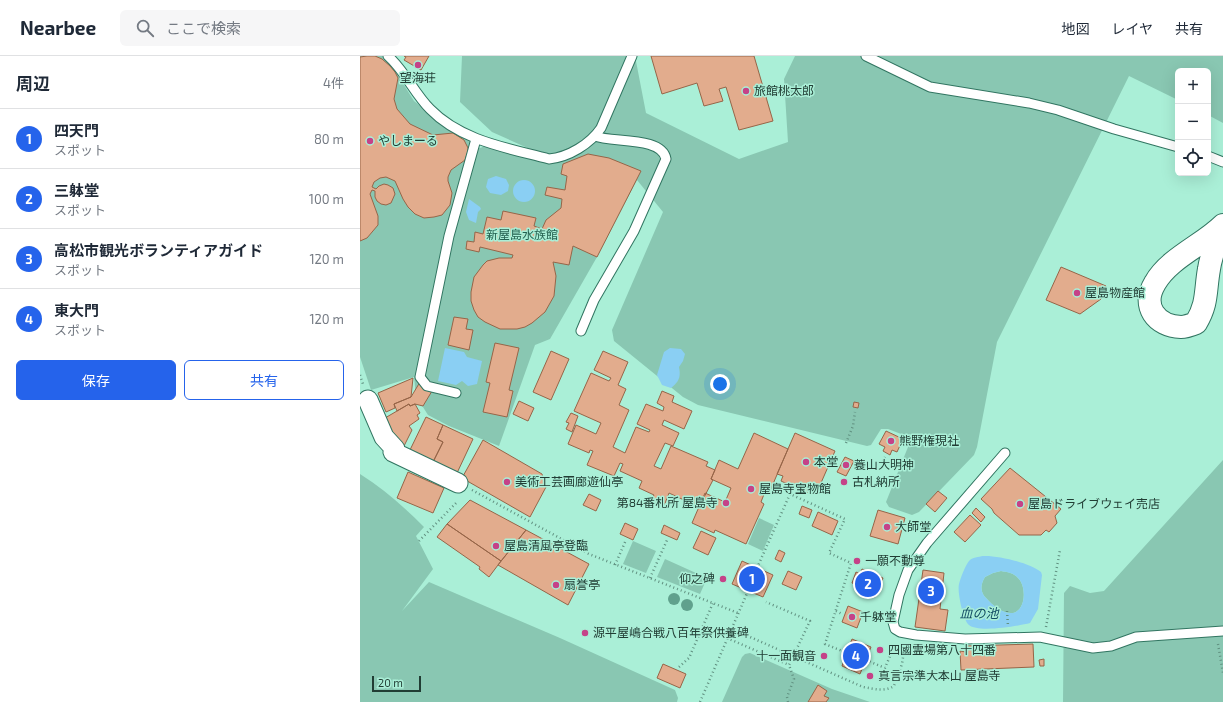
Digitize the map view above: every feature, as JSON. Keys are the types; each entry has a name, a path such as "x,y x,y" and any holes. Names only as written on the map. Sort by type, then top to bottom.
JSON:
{"street":[{"path":"368,400 384,437 395,449 393,452 459,491"}],"lane":[{"path":"388,56 398,66 417,95 430,110 452,126 476,139 549,159 558,158 585,145 595,136 601,128 632,56"},
{"path":"866,56 930,87 1029,103 1058,110 1114,129 1175,146"},
{"path":"581,331 596,295 634,231 666,160 662,151 649,145 633,141 601,139 595,136"},
{"path":"456,393 427,386 420,377 449,236 476,139"},
{"path":"1211,157 1223,162"},
{"path":"1005,453 927,543 908,570 899,595 893,622 895,629 902,635 965,639 1040,637 1093,648 1111,646 1136,637 1220,632"}],"path":[{"path":"846,443 853,426 855,412"},
{"path":"883,461 885,457"},
{"path":"419,541 459,491 589,554 738,613"},
{"path":"757,568 790,494 845,519 829,552 851,563 825,644 847,653"},
{"path":"650,578 668,538"},
{"path":"615,564 626,540"},
{"path":"1040,637 1047,624 1060,550"},
{"path":"700,702 748,591"},
{"path":"766,602 810,621 790,665 794,679 787,697 788,702"},
{"path":"679,667 689,658 714,603"},
{"path":"836,611 842,614"},
{"path":"1007,611 1008,630"},
{"path":"732,629 856,684 878,690 888,690 894,686 902,664 902,635"},
{"path":"1220,632 1220,651 1223,673"},
{"path":"866,660 885,668 902,635"},
{"path":"727,638 790,665"},
{"path":"1220,651 1223,656"}],"green space":[{"name":"新屋島水族館","path":"360,56 382,56 389,61 414,101 450,129 473,142 472,145 480,148 485,146 551,164 565,159 541,154 492,132 460,102 462,56 635,56 646,113 739,159 788,142 784,79 795,56 1223,56 1223,123 1211,117 1211,68 1175,68 1175,99 1129,76 997,342 977,447 974,455 919,512 912,515 889,507 886,502 910,442 909,437 888,429 881,429 871,445 867,446 698,405 683,397 614,341 612,330 663,212 637,180 597,257 550,339 535,345 499,446 449,426 428,415 416,396 414,377 371,390 360,357"},
{"path":"1223,460 1223,702 1063,702 1064,593 1070,586 1090,593 1104,591"},
{"path":"360,474 394,499 424,527 416,536 433,569 402,611 429,582 560,638 675,690 678,698 677,702 360,702"},
{"path":"759,518 774,525 763,551 748,544"},
{"path":"633,541 656,551 646,573 623,564"},
{"path":"665,559 707,578 700,594 657,577"},
{"path":"1001,571 1014,575 1021,582 1023,587 1024,598 1020,609 1016,612 1004,612 992,604 982,592 982,583 985,577"},
{"path":"750,653 832,689 870,702 722,702 742,657 745,654"}],"water":[{"path":"496,176 506,179 509,185 508,191 501,195 490,193 486,187 488,179"},
{"path":"524,180 532,183 535,191 532,199 524,202 516,199 513,191 516,183"},
{"path":"469,199 481,209 478,212 476,223 469,220 466,212"},
{"path":"445,348 464,352 467,357 482,361 477,384 468,386 462,381 456,385 438,381"},
{"path":"670,348 681,349 685,354 679,367 679,379 671,388 662,385 657,375 664,352"},
{"name":"血の池","path":"981,556 1013,560 1041,572 1042,575 1038,609 1030,623 989,629 969,625 961,605 959,584 969,561","holes":["1001,571 1016,576 1023,587 1024,598 1020,609 1016,612 1004,612 992,604 982,592 982,583 985,577"]}],"building":[{"path":"375,56 382,59 395,72 398,78 394,99 397,109 410,124 433,135 453,133 464,140 468,151 465,160 451,170 448,177 452,193 450,205 442,215 424,218 415,214 403,199 395,181 386,177 380,178 374,182 372,187 376,189 384,184 388,185 393,188 395,194 391,203 386,205 377,201 375,191 372,190 370,194 378,216 378,225 367,238 360,241 360,57"},
{"name":"望海荘","path":"404,56 429,56 421,70 404,60 406,57"},
{"name":"旅館桃太郎","path":"651,56 754,56 773,121 739,130 726,87 719,89 723,101 704,106 697,83 662,94"},
{"path":"588,154 609,158 641,171 597,257 573,246 569,265 553,262 556,276 554,296 545,312 532,323 517,329 500,329 485,322 478,317 471,301 474,277 487,261 499,258 512,258 513,255 480,247 479,252 466,249 467,241 474,242 475,232 483,234 487,217 501,220 503,211 536,218 534,226 542,229 546,220 561,208 562,199 545,195 547,187 565,190 567,176 561,174 563,164"},
{"name":"屋島物産館","path":"1061,267 1106,286 1101,299 1080,314 1046,300"},
{"path":"454,317 468,319 466,329 473,330 469,350 448,345"},
{"path":"495,343 519,348 509,390 513,391 507,417 483,412 490,383 486,382"},
{"path":"551,351 569,359 551,400 533,392"},
{"path":"603,351 628,362 618,385 626,389 619,405 629,410 613,447 625,453 636,427 649,432 650,430 637,424 646,404 663,411 664,407 657,403 662,391 674,396 672,402 692,411 684,429 664,420 662,425 679,433 673,446 665,443 654,466 661,469 671,446 708,462 706,466 715,470 711,479 713,480 699,507 669,493 664,506 651,501 654,495 639,488 642,481 620,471 623,464 620,463 614,476 587,465 593,451 590,450 589,453 568,444 576,425 596,434 601,423 574,411 591,373 609,381 611,378 594,370"},
{"path":"413,378 411,397 394,404 395,408 386,412 378,393"},
{"path":"420,382 432,391 423,406 415,404 410,406 409,404 397,411 394,404 411,397"},
{"path":"519,401 534,408 528,421 513,414"},
{"path":"854,402 859,403 858,408 853,407"},
{"path":"409,404 410,406 415,404 420,413 417,415 419,419 409,426 412,430 403,448 391,432 385,418"},
{"path":"571,413 578,416 572,432 566,429 569,423 566,422"},
{"path":"426,417 443,425 437,439 443,442 433,462 409,452"},
{"path":"443,425 473,439 457,473 433,462 443,442 437,439"},
{"name":"熊野権現社","path":"886,431 903,439 897,452 892,450 890,455 883,451 885,447 879,444"},
{"name":"屋島寺宝物館","path":"754,433 788,449 770,491 766,489 761,502 764,504 746,544 715,530 714,533 692,523 705,493 725,502 731,488 711,479 719,460 738,469"},
{"name":"本堂","path":"795,433 835,451 817,492 809,489 807,493 781,481 783,476 777,474"},
{"name":"美術工芸画廊遊仙亭","path":"483,440 542,474 546,487 530,517 462,478"},
{"path":"845,457 854,461 846,476 837,472"},
{"name":"蓑山大明神","path":"844,461 850,464 848,468 842,466"},
{"name":"屋島ドライブウェイ売店","path":"1010,468 1061,509 1055,516 1057,523 1049,532 1046,530 1041,535 1019,535 994,513 992,509 981,499"},
{"path":"408,472 444,488 433,513 397,498"},
{"path":"938,491 947,498 935,512 926,504"},
{"path":"589,494 601,500 596,511 583,505"},
{"name":"屋島清風亭登臨","path":"470,500 526,530 501,561 447,524"},
{"path":"802,506 812,510 809,518 799,514"},
{"path":"976,508 985,517 981,522 972,513"},
{"name":"大師堂","path":"878,510 905,518 898,544 870,536"},
{"path":"818,512 838,521 832,535 812,526"},
{"path":"970,515 981,525 965,542 954,532"},
{"path":"625,523 638,529 633,540 620,534"},
{"path":"447,524 501,561 489,577 479,569 480,567 437,537"},
{"path":"664,525 680,533 677,540 661,533"},
{"name":"扇誉亭","path":"526,530 589,564 568,605 498,565"},
{"path":"701,531 716,538 708,555 693,548"},
{"path":"779,550 785,553 781,562 775,559"},
{"path":"742,561 773,575 763,597 732,584"},
{"path":"862,569 883,578 875,597 856,589 858,585 852,583 856,572 860,574"},
{"path":"923,570 944,573 940,609 948,610 945,631 915,627"},
{"path":"788,571 802,577 796,590 782,584"},
{"name":"千躰堂","path":"848,606 863,612 857,628 842,622"},
{"path":"852,639 871,647 860,674 842,666"},
{"path":"1033,644 1034,667 961,670 960,651 966,652 966,646"},
{"path":"1044,659 1044,666 1040,666 1039,660"},
{"path":"663,664 686,674 680,688 657,678"},
{"path":"818,685 827,691 824,696 829,698 826,702 808,702"}],"place":[{"name":"望海荘","path":"418,65"},
{"name":"旅館桃太郎","path":"746,91"},
{"name":"やしまーる","path":"370,141"},
{"name":"屋島物産館","path":"1077,293"},
{"name":"熊野権現社","path":"891,441"},
{"name":"本堂","path":"806,462"},
{"name":"蓑山大明神","path":"846,465"},
{"name":"美術工芸画廊遊仙亭","path":"507,482"},
{"name":"古札納所","path":"844,482"},
{"name":"屋島寺宝物館","path":"751,489"},
{"name":"第84番札所 屋島寺","path":"726,503"},
{"name":"屋島ドライブウェイ売店","path":"1020,504"},
{"name":"大師堂","path":"887,527"},
{"name":"屋島清風亭登臨","path":"496,546"},
{"name":"一願不動尊","path":"857,561"},
{"name":"仰之碑","path":"723,579"},
{"name":"四天門","path":"752,579"},
{"name":"三躰堂","path":"868,584"},
{"name":"扇誉亭","path":"556,585"},
{"name":"高松市観光ボランティアガイド","path":"931,591"},
{"name":"千躰堂","path":"852,617"},
{"name":"源平屋嶋合戦八百年祭供養碑","path":"585,633"},
{"name":"四國霊場第八十四番","path":"880,650"},
{"name":"十一面観音","path":"824,656"},
{"name":"東大門","path":"856,656"},
{"name":"真言宗準大本山 屋島寺","path":"870,676"}]}
